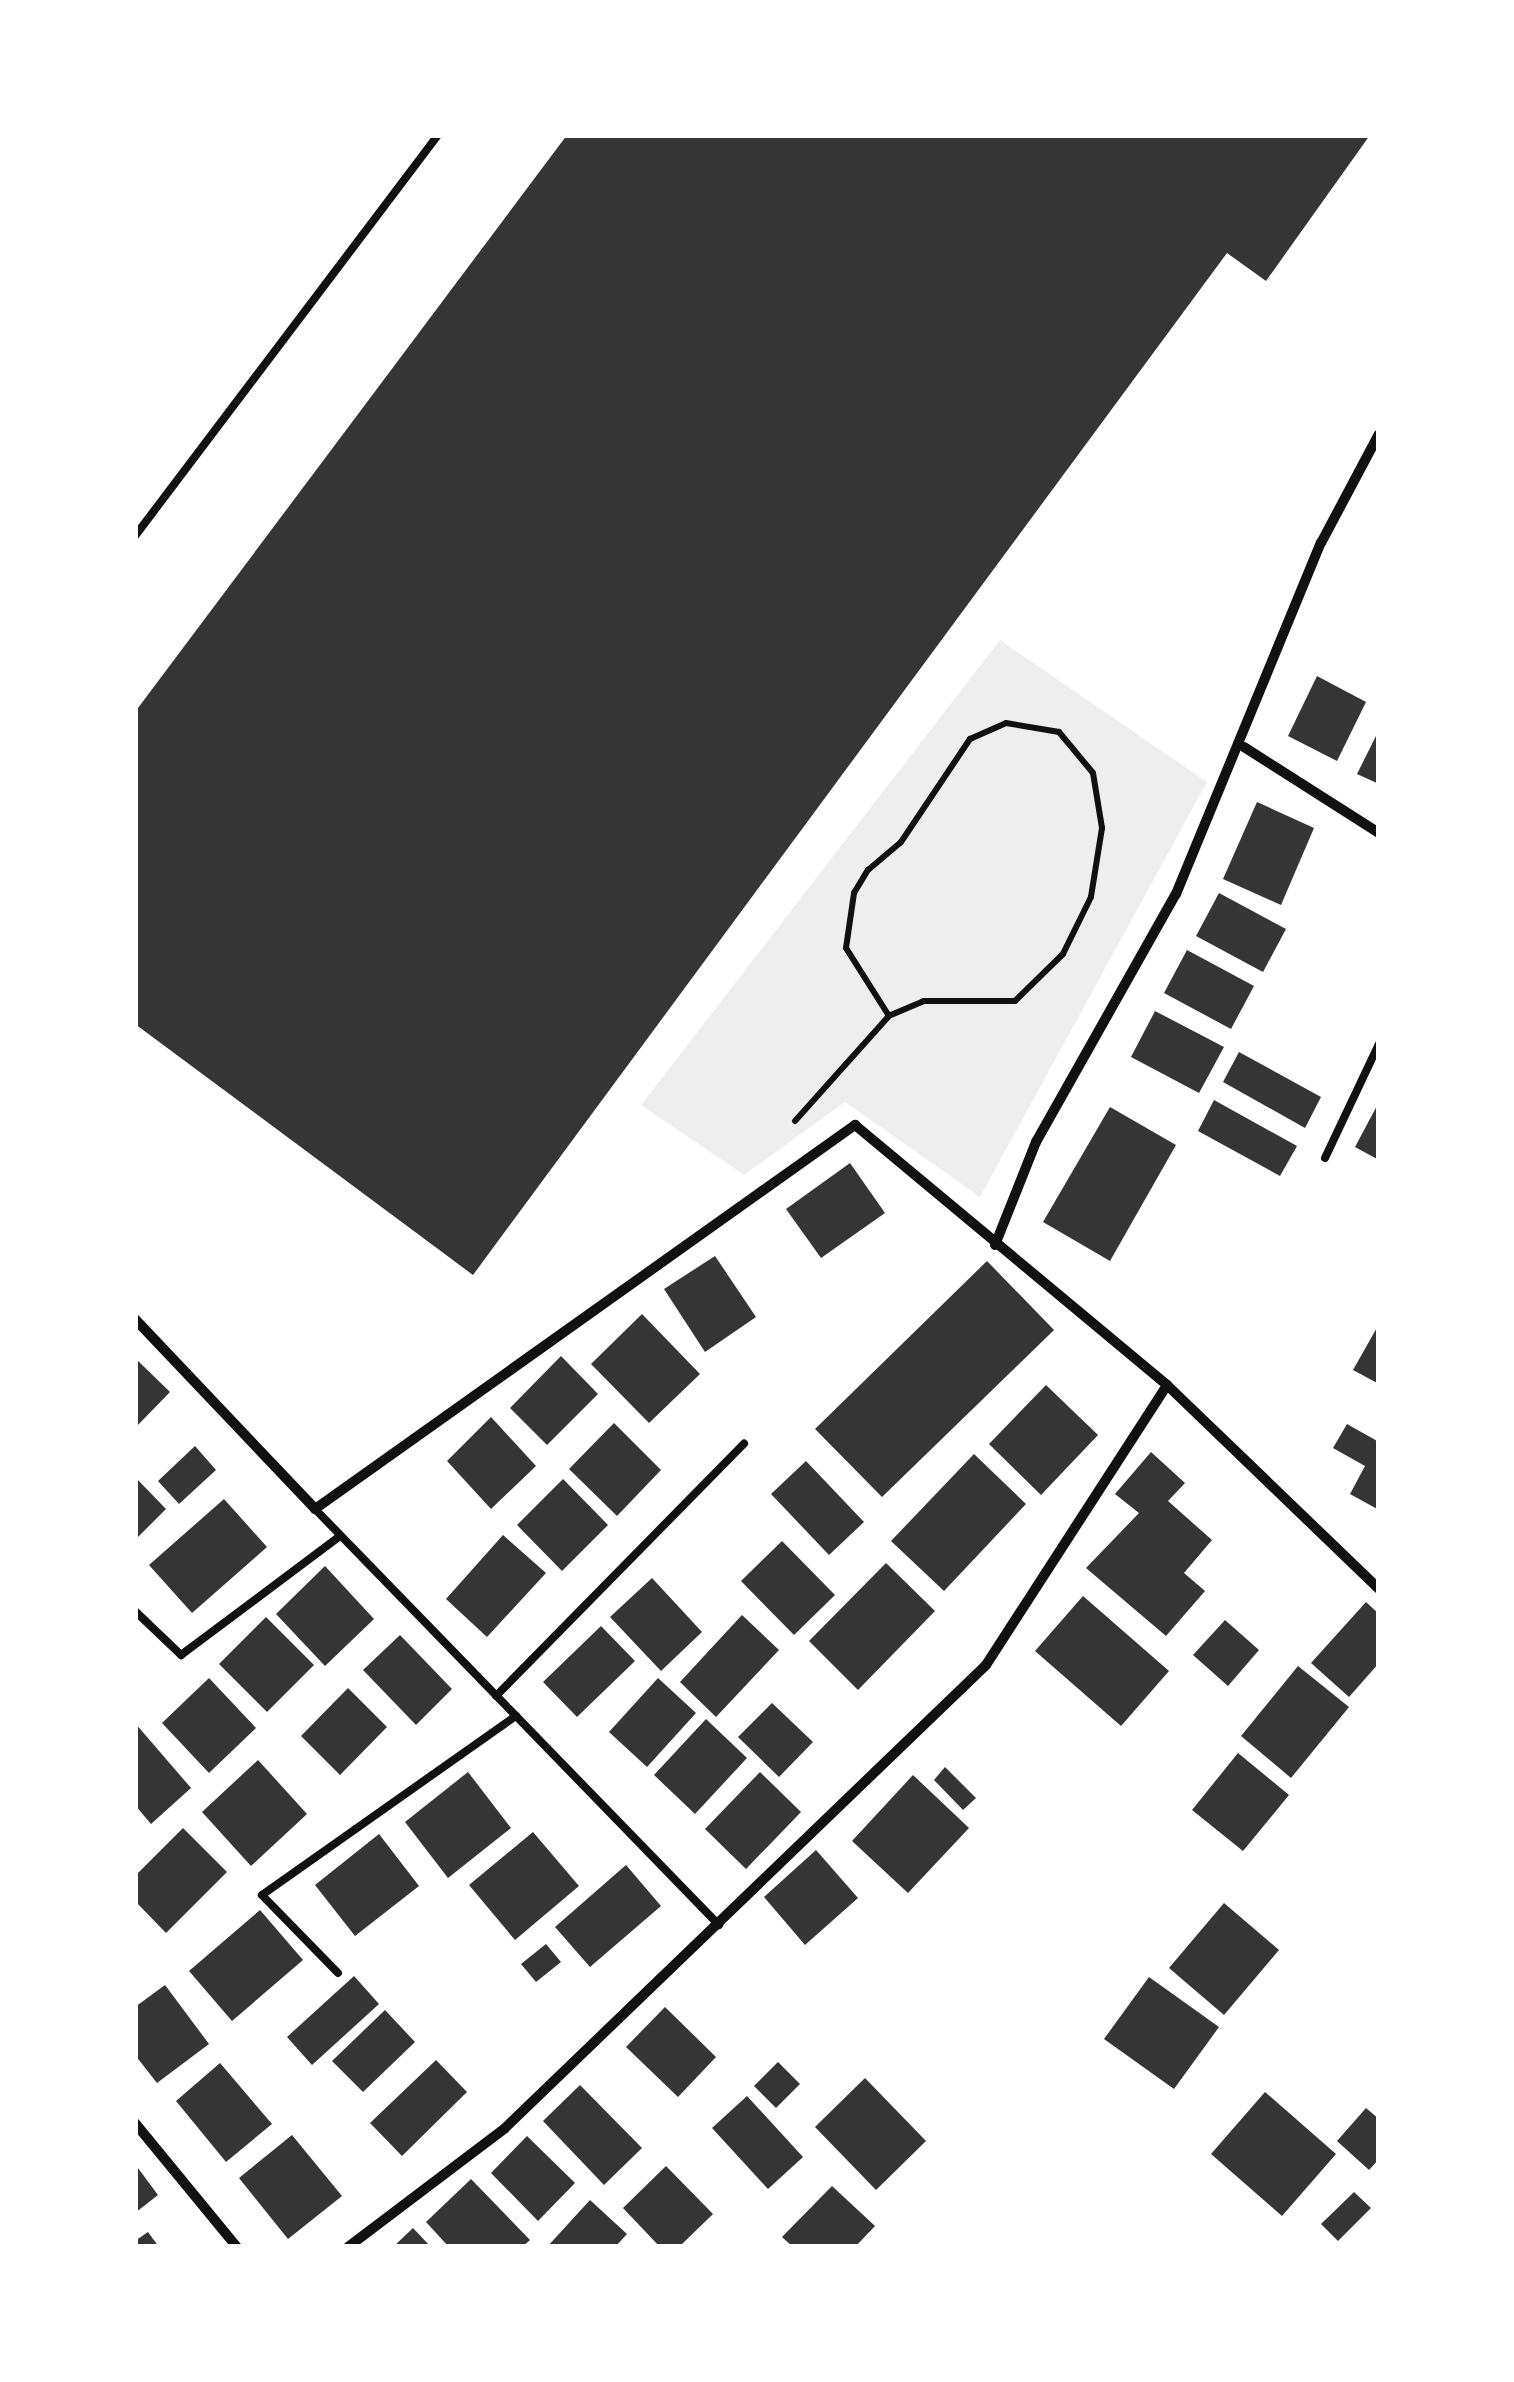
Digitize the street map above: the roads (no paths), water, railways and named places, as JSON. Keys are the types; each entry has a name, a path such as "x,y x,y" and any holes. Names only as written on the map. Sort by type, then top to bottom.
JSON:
{"street":[{"path":"995,1245 1036,1142 1176,894 1244,747 1321,543 1379,434"},
{"path":"1244,747 1379,832"},
{"path":"135,1319 314,1509 855,1125 1167,1385 1379,1589"},
{"path":"348,2247 504,2129 720,1926 986,1666 1167,1385"},
{"path":"135,2123 237,2247"}],"lane":[{"path":"135,536 436,138 424,135"},
{"path":"1325,1158 1379,1044"},
{"path":"496,1696 744,1444"},
{"path":"314,1509 720,1926"},
{"path":"135,1611 182,1655 340,1536"},
{"path":"338,1973 262,1895 516,1716"}]}
